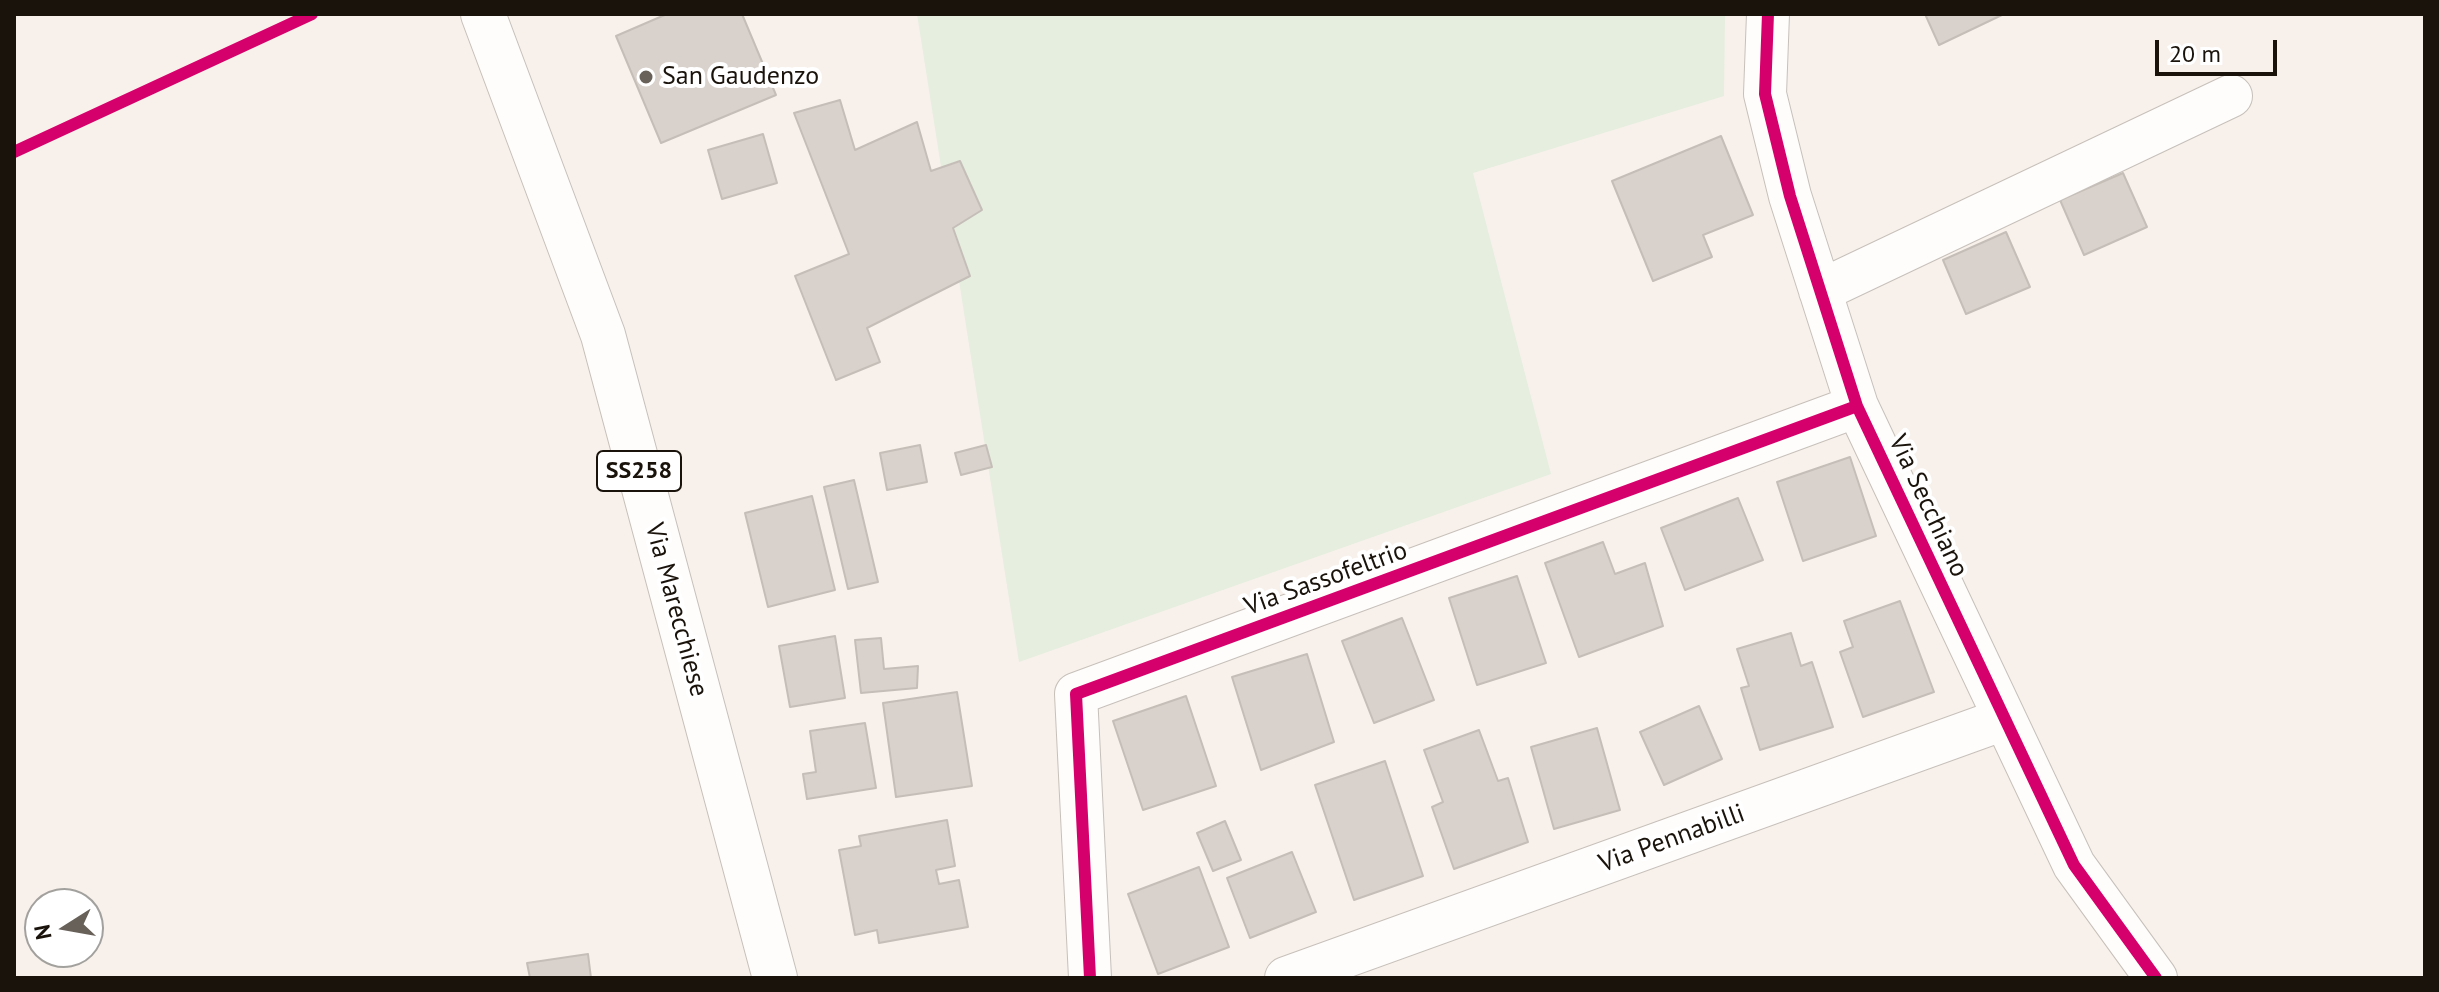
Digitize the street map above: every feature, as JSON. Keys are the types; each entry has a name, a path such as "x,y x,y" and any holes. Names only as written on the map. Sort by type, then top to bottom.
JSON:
{"main road":[{"name":"Via Marecchiese","path":"483,14 603,335 765,965"}],"street":[{"name":"Via Secchiano","path":"1768,14 1765,94 1790,196 1857,406 2074,865 2156,978"},
{"path":"1820,291 2231,96"},
{"name":"Via Sassofeltrio","path":"1090,978 1076,694 1857,406"},
{"name":"Via Pennabilli","path":"1286,978 1343,968 2004,719"}],"green space":[{"path":"917,14 1725,14 1724,96 1473,173 1551,474 1019,662"}],"building":[{"path":"667,14 742,14 776,95 661,143 616,36"},
{"path":"1925,14 2004,14 1939,45"},
{"path":"840,100 855,150 917,122 931,171 960,161 982,210 953,228 970,276 867,328 880,362 836,380 795,276 849,254 794,113"},
{"path":"763,134 777,183 722,199 708,150"},
{"path":"1721,136 1753,215 1703,235 1712,257 1653,281 1612,181"},
{"path":"2123,173 2147,227 2084,255 2060,200"},
{"path":"2006,232 2030,287 1966,314 1943,260"},
{"path":"920,445 927,482 887,490 880,453"},
{"path":"986,445 992,467 961,475 955,453"},
{"path":"1850,457 1876,536 1803,561 1777,482"},
{"path":"854,480 878,582 848,589 824,487"},
{"path":"812,496 835,590 768,607 745,513"},
{"path":"1738,498 1763,560 1685,590 1661,528"},
{"path":"1603,542 1615,574 1645,563 1663,626 1579,657 1545,563"},
{"path":"1517,576 1546,663 1477,685 1449,598"},
{"path":"1900,601 1934,692 1863,717 1840,652 1853,647 1844,621"},
{"path":"1402,618 1434,700 1374,723 1342,641"},
{"path":"1791,633 1801,666 1812,662 1833,727 1760,750 1741,688 1749,686 1737,649"},
{"path":"835,636 845,698 790,707 779,646"},
{"path":"881,638 884,669 918,666 917,688 861,693 855,640"},
{"path":"1307,654 1334,742 1261,770 1232,677"},
{"path":"957,692 972,786 896,797 883,703"},
{"path":"1186,696 1216,786 1143,810 1113,721"},
{"path":"1699,706 1722,759 1664,785 1640,732"},
{"path":"865,723 876,788 807,799 803,774 816,772 810,731"},
{"path":"1597,728 1620,810 1554,829 1531,747"},
{"path":"1479,730 1498,781 1508,778 1528,842 1454,869 1432,807 1443,802 1424,750"},
{"path":"1385,761 1423,876 1354,900 1315,785"},
{"path":"947,820 955,866 936,870 939,884 959,880 968,927 879,943 877,930 855,935 839,850 861,846 859,836"},
{"path":"1225,821 1241,860 1213,871 1197,833"},
{"path":"1292,852 1316,912 1250,938 1227,878"},
{"path":"1199,867 1229,947 1158,974 1128,894"},
{"path":"588,954 591,978 530,978 527,963"}],"cycle path":[{"path":"14,152 312,14"},
{"path":"1768,14 1765,94 1790,196 1857,406 2074,865 2156,978"},
{"path":"1090,978 1076,694 1857,406"}],"place":[{"name":"San Gaudenzo","path":"646,77"}]}
